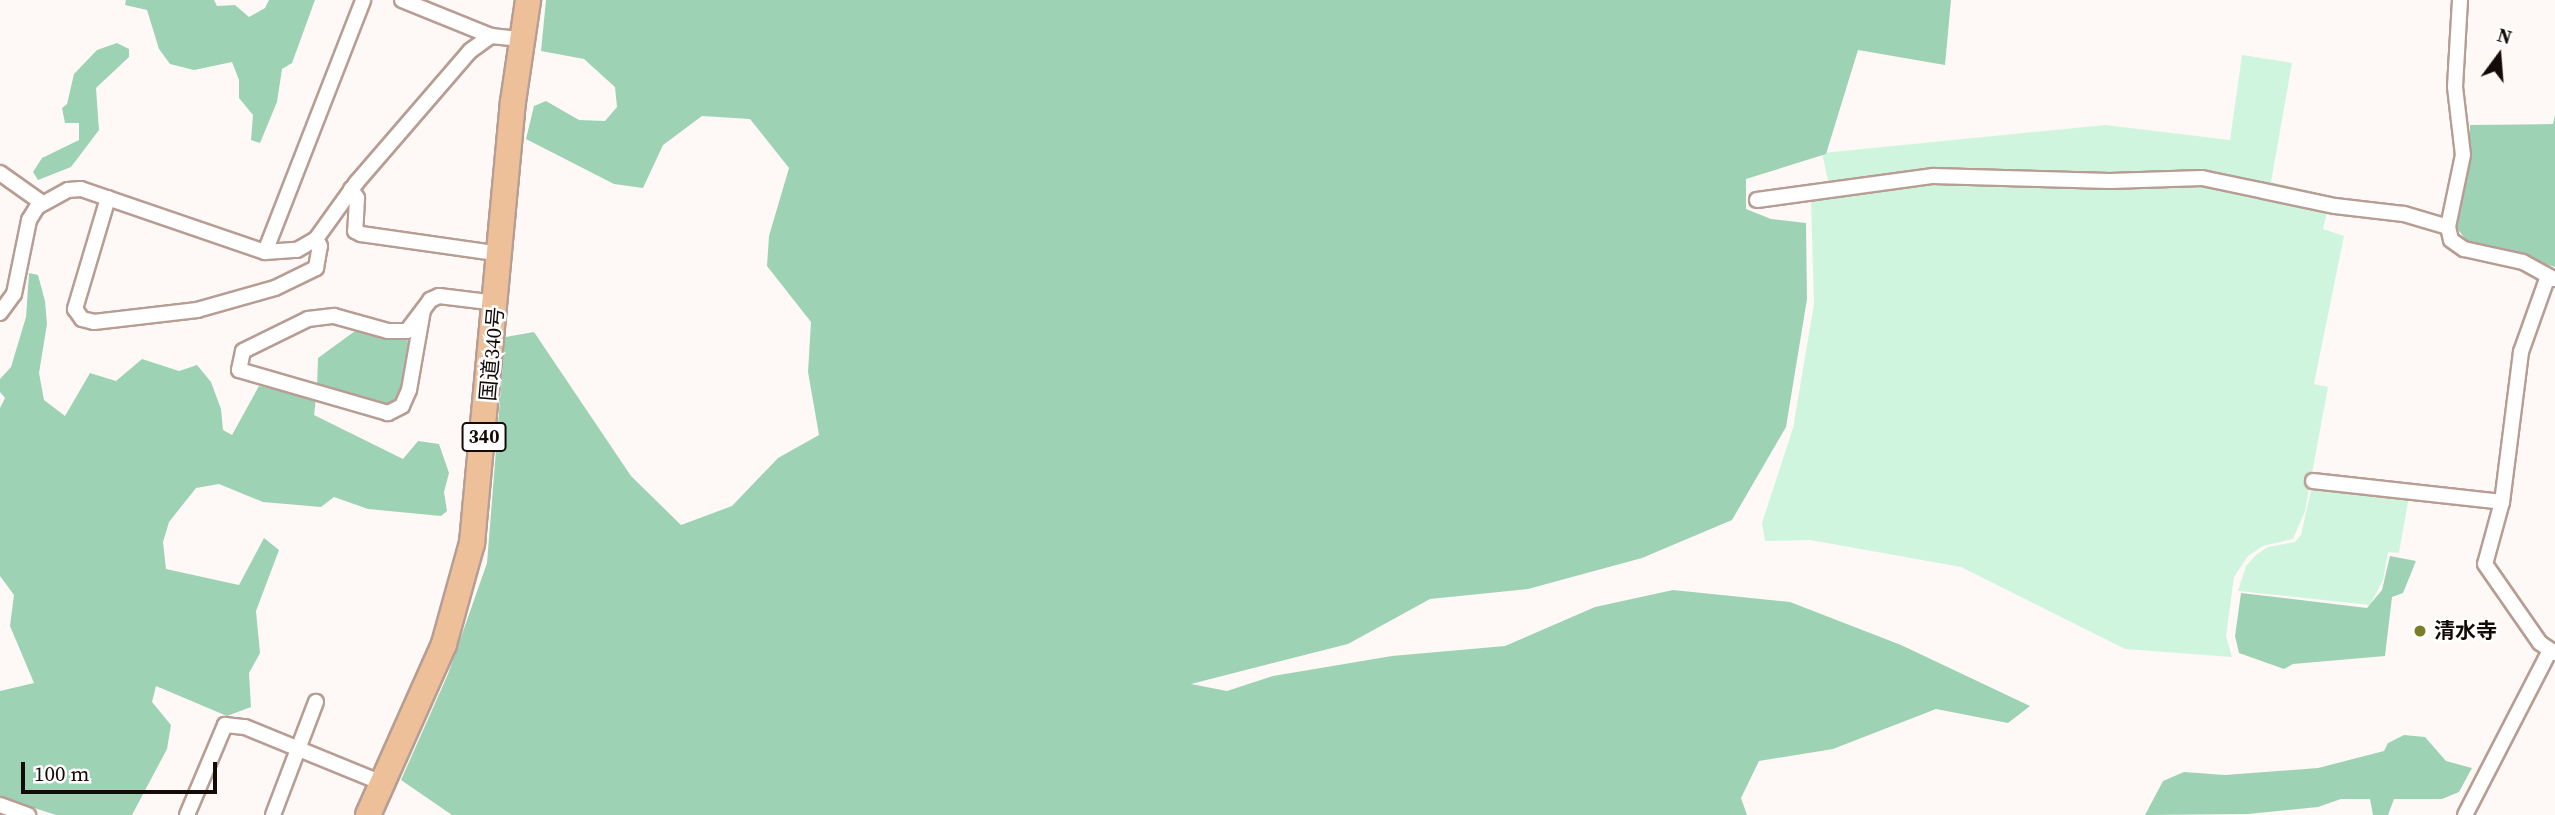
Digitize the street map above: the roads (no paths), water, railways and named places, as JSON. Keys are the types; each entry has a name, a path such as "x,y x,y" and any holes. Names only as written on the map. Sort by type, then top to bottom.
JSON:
{"highway":[{"name":"国道340号","path":"368,815 444,644 466,574 497,303 521,39 528,0"}],"street":[{"path":"265,252 363,0"},
{"path":"402,0 491,36 521,39"},
{"path":"2460,0 2455,88 2463,155 2448,227 2451,240 2464,249 2523,262 2552,278 2521,352 2502,502 2485,564 2552,652 2465,815"},
{"path":"0,313 14,294 29,220 41,202 57,193 81,189 265,252 297,250 316,239 351,188 470,51 491,36"},
{"path":"0,173 41,202"},
{"path":"1757,200 1933,176 2110,181 2203,178 2335,206 2404,214 2448,227"},
{"path":"351,188 357,198 355,231 361,234 501,254"},
{"path":"108,198 75,309 82,319 94,321 197,310 275,288 316,268 320,246 316,239"},
{"path":"423,310 409,390 401,407 388,412 239,370 243,351 307,319 334,316 388,331 407,331 423,310 439,296 497,303"},
{"path":"2313,481 2502,502"},
{"path":"273,815 316,702"},
{"path":"187,815 225,725 245,727 298,751 382,783"},
{"path":"0,806 21,814"}],"place":[{"name":"清水寺","path":"2420,631"}]}
